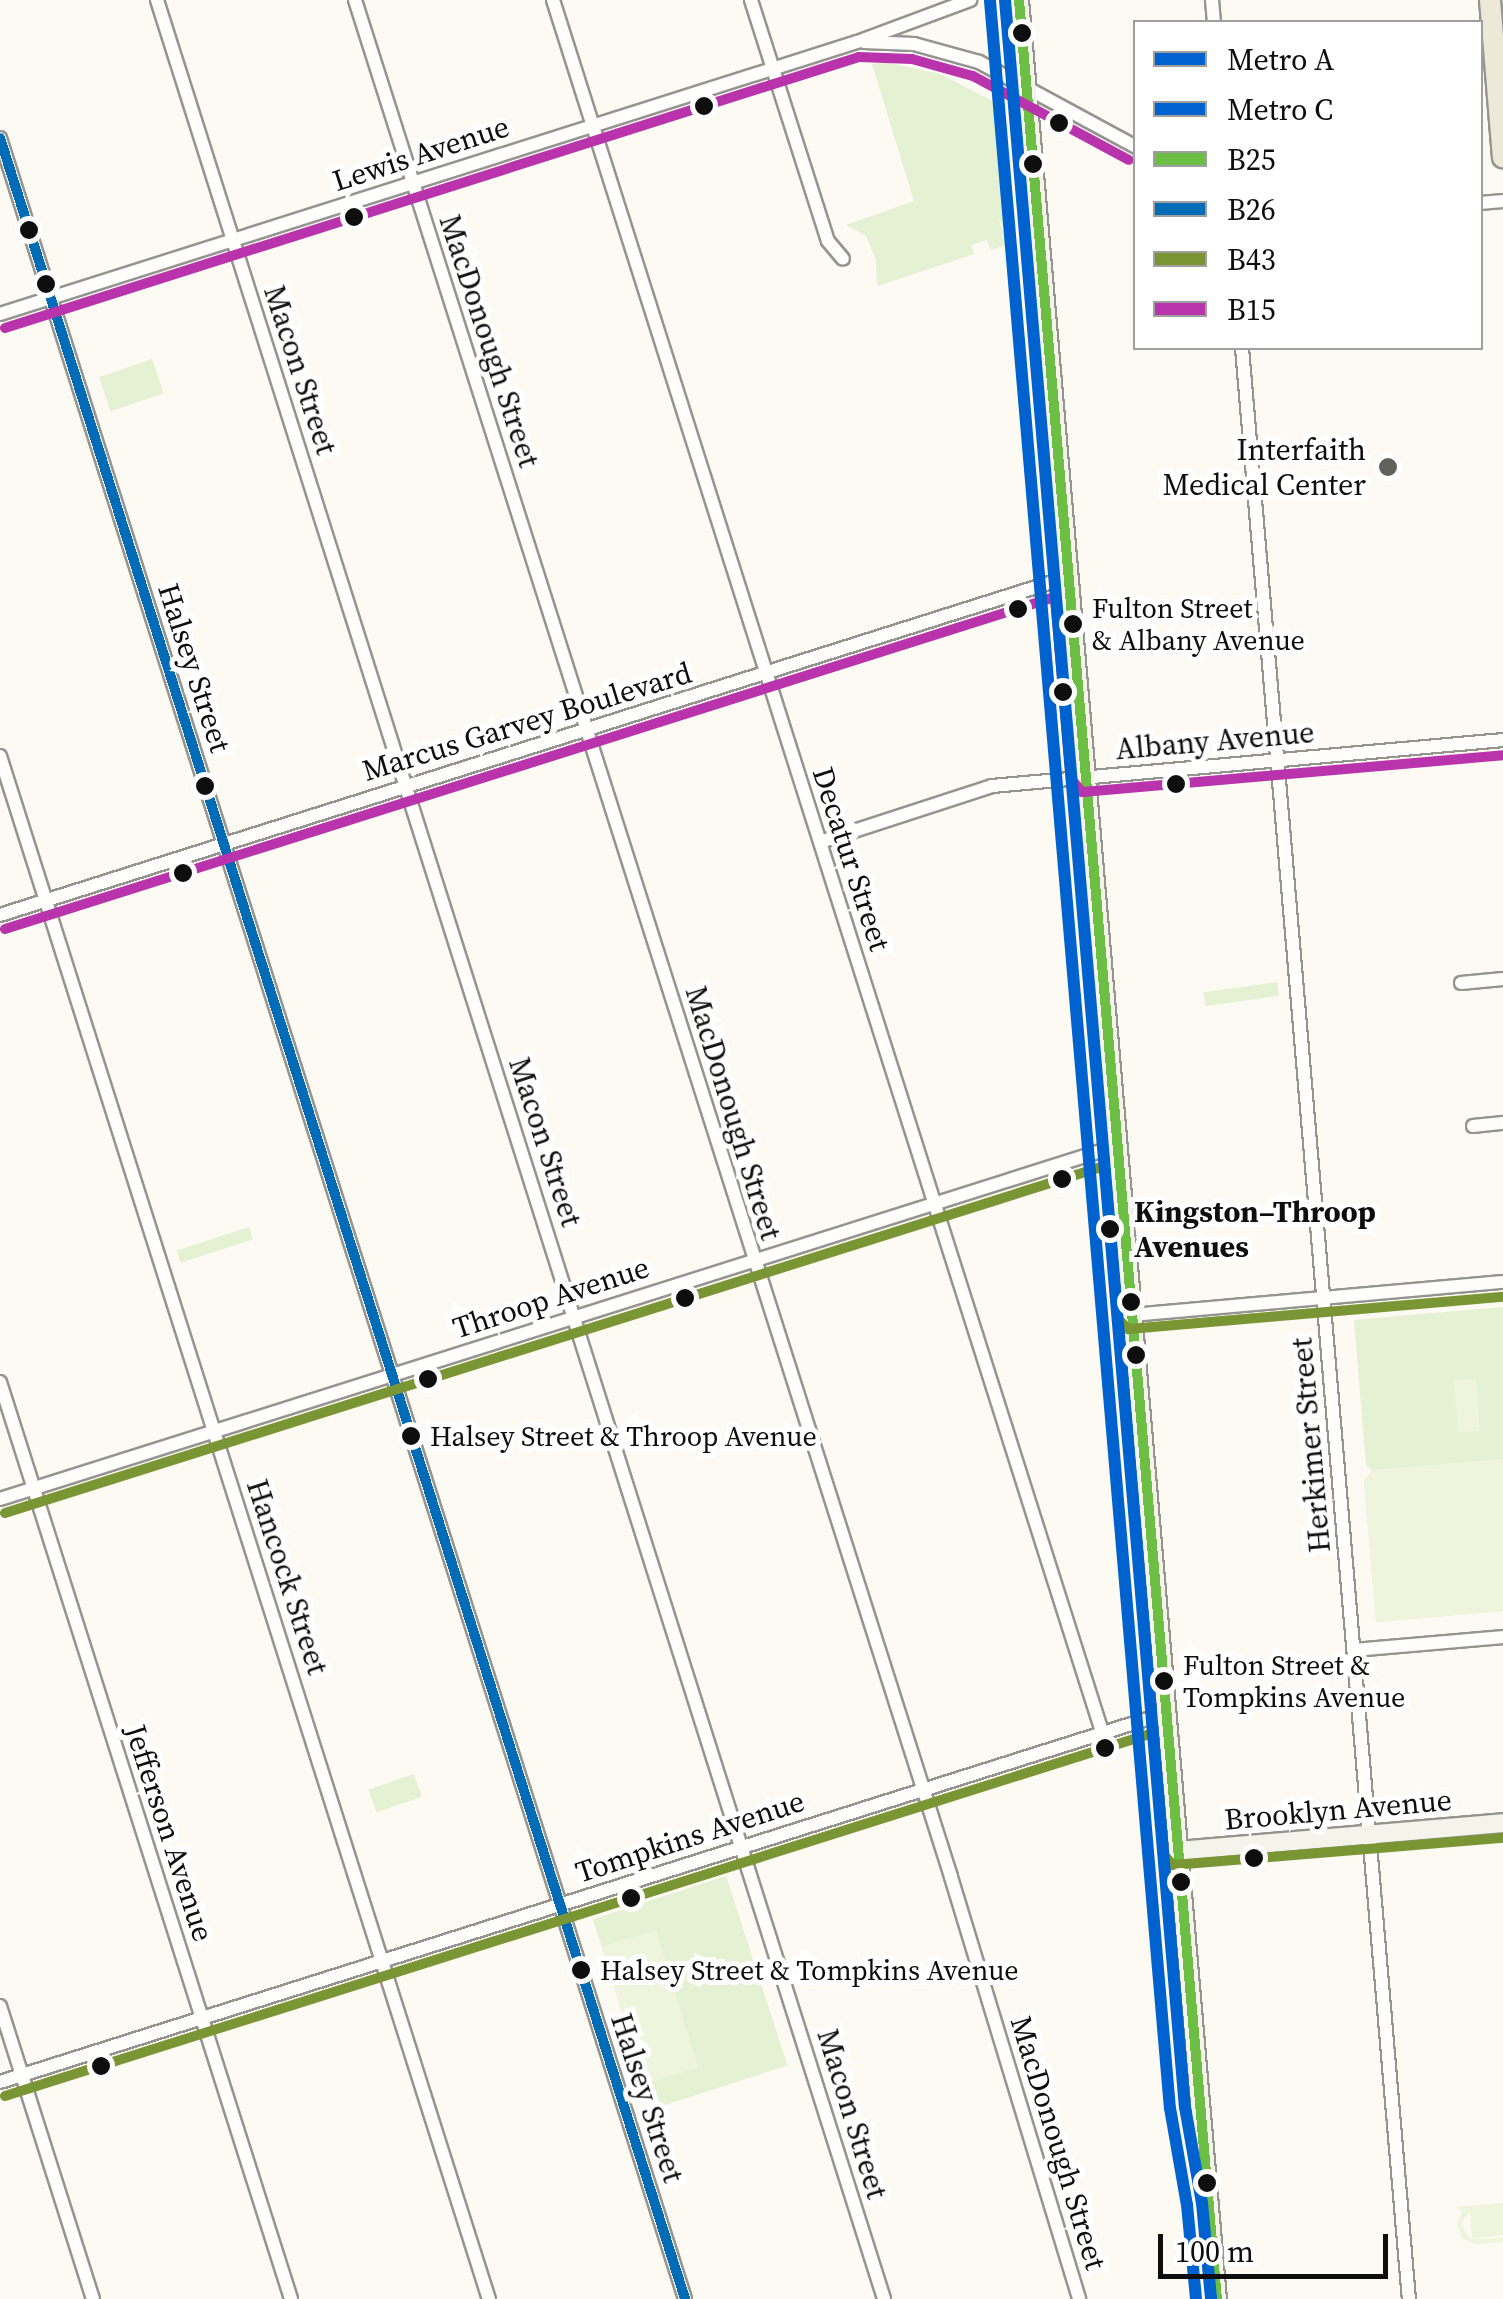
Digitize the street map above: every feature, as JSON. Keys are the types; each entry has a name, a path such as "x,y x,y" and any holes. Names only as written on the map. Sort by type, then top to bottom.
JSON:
{"main road":[{"path":"1019,0 1217,2299"},
{"path":"1490,0 1503,157"},
{"name":"Brooklyn Avenue","path":"1178,1851 1503,1823"}],"street":[{"name":"Macon Street","path":"156,0 884,2299"},
{"name":"MacDonough Street","path":"355,0 922,1788 1079,2299"},
{"name":"Decatur Street","path":"553,0 1102,1732"},
{"path":"751,0 828,241 842,259"},
{"name":"Lewis Avenue","path":"0,314 856,42 950,3 970,0"},
{"name":"Lewis Avenue","path":"856,42 947,51 1026,87 1133,145"},
{"name":"Halsey Street","path":"0,138 685,2299"},
{"name":"Herkimer Street","path":"1242,350 1409,2299"},
{"name":"Marcus Garvey Boulevard","path":"0,915 1068,577"},
{"name":"Albany Avenue","path":"820,842 992,786 1503,740"},
{"name":"Hancock Street","path":"0,756 489,2299"},
{"path":"1461,983 1503,979"},
{"path":"1473,1126 1503,1123"},
{"name":"Throop Avenue","path":"0,1499 1117,1146"},
{"path":"1132,1315 1503,1282"},
{"name":"Jefferson Avenue","path":"0,1382 291,2299"},
{"path":"1354,1650 1503,1638"},
{"name":"Tompkins Avenue","path":"0,2082 1166,1713"},
{"path":"0,2006 93,2299"}],"green space":[{"path":"885,62 940,74 995,102 1010,240 999,218 1006,245 991,250 987,240 971,245 974,254 877,286 876,260 866,236 846,225 914,201 872,64"},
{"path":"152,359 164,393 111,411 99,377"},
{"path":"1277,982 1279,996 1206,1006 1204,992"},
{"path":"249,1227 253,1239 181,1263 177,1250"},
{"path":"1503,1307 1503,1611 1376,1622 1364,1481 1372,1470 1366,1465 1354,1320"},
{"path":"1476,1379 1480,1431 1458,1432 1454,1381"},
{"path":"1503,1459 1503,1611 1376,1622 1364,1481 1372,1470"},
{"path":"414,1774 422,1797 376,1812 369,1790"},
{"path":"726,1876 787,2065 654,2109 593,1919"},
{"path":"656,1930 698,2068 644,2084 601,1947"},
{"path":"1503,2203 1503,2235 1472,2238 1470,2211 1461,2224 1470,2239 1503,2238 1503,2242 1475,2244 1462,2238 1457,2225 1462,2211 1455,2207"}],"metro line":[{"name":"A","path":"1005,0 1185,2107 1202,2203 1211,2299"},
{"name":"C","path":"990,1 1170,2108 1187,2205 1196,2299"}],"transit line":[{"name":"B25","path":"1019,0 1217,2299"},
{"name":"B15","path":"5,328 859,57 912,59 973,76 1129,160"},
{"name":"B26","path":"0,138 685,2299"},
{"name":"B15","path":"5,929 1055,597 1071,779 1082,792 1503,755"},
{"name":"B43","path":"5,1513 1104,1166 1117,1318 1128,1329 1503,1297"},
{"name":"B43","path":"5,2096 1153,1733 1163,1854 1173,1865 1503,1838"}],"place":[{"name":"Interfaith Medical Center","path":"1388,467"},
{"name":"Fulton Street & Albany Avenue","path":"1073,624"},
{"name":"Kingston–Throop Avenues","path":"1110,1229"},
{"name":"Halsey Street & Throop Avenue","path":"411,1436"},
{"name":"Fulton Street & Tompkins Avenue","path":"1164,1681"},
{"name":"Halsey Street & Tompkins Avenue","path":"581,1970"}]}
